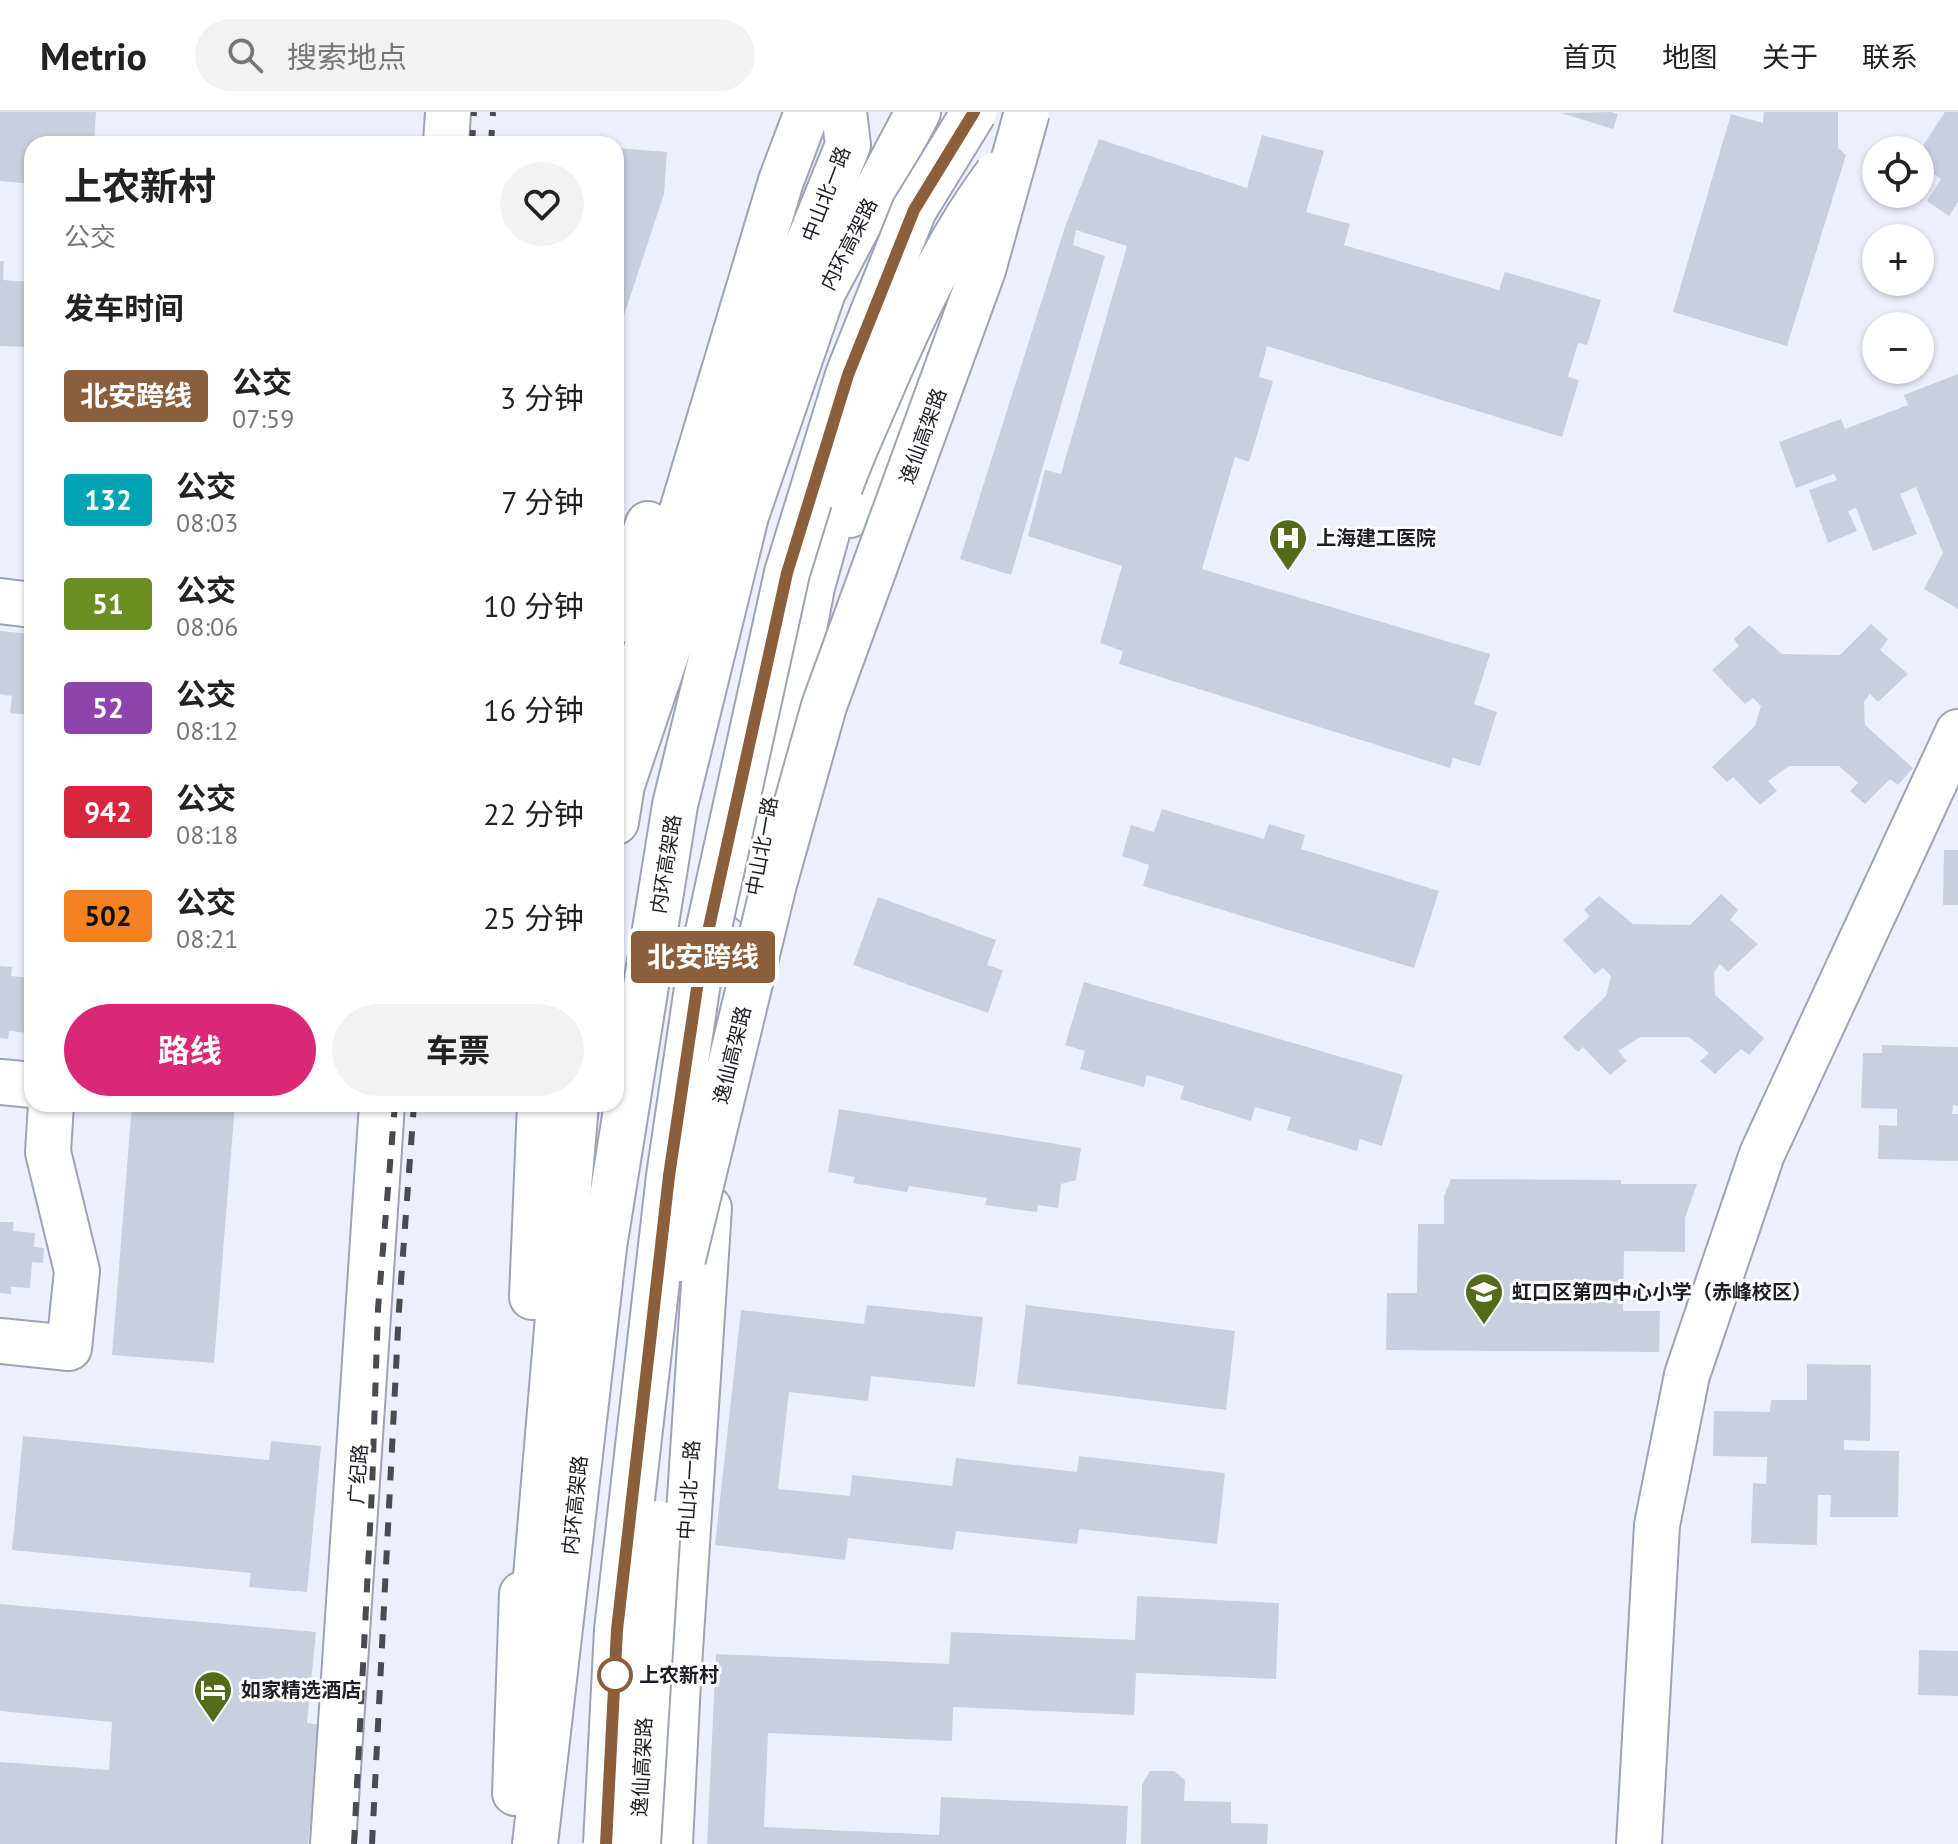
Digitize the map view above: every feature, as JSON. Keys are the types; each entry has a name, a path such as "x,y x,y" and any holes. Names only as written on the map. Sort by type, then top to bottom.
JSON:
{"main road":[{"path":"446,136 448,112"},
{"path":"624,597 786,112"},
{"path":"624,750 661,581 781,181 807,112"},
{"name":"中山北一路","path":"624,779 790,288 848,145 844,112"},
{"name":"内环高架路","path":"525,1844 604,1247 675,805 746,516 823,292 918,112"},
{"name":"中山北一路","path":"670,1844 703,1269 717,1120 799,580 928,225 963,112"},
{"path":"606,1844 617,1630 669,1176 700,968 848,375 914,210 974,112"},
{"path":"799,580 884,452 1007,112"},
{"name":"逸仙高架路","path":"638,1844 655,1555 683,1256 774,884 824,706 983,270 1027,112"},
{"path":"799,580 825,528 845,471 896,352 934,277 979,198 1042,112"},
{"path":"0,601 24,604"},
{"path":"1639,1844 1657,1525 1687,1375 1762,1154 1958,732"},
{"path":"0,1082 24,1084"},
{"path":"0,1341 69,1348 77,1271 48,1152 50,1112"},
{"name":"广纪路","path":"333,1844 381,1112"},
{"path":"525,1844 540,1112"},
{"path":"525,1844 530,1656 572,1112"}],"building":[{"path":"0,112 96,112 94,136 24,136 24,183 0,181"},
{"path":"1764,112 1838,112 1838,148 1846,155 1787,346 1673,312 1731,114 1763,123"},
{"path":"1945,112 1958,112 1958,202 1949,216 1934,206 1934,190 1941,179 1934,174 1934,136 1929,136"},
{"path":"1561,113 1618,114 1613,129"},
{"path":"1262,135 1324,151 1306,212 1350,224 1344,245 1499,290 1505,272 1601,300 1587,345 1578,343 1568,377 1579,380 1562,437 1267,346 1259,377 1273,381 1249,462 1235,457 1202,569 1490,654 1474,704 1497,712 1480,766 1453,758 1450,768 1119,664 1123,651 1100,643 1122,566 1028,536 1045,470 1061,474 1127,246 1076,230 1073,245 1105,256 1011,575 960,559 1065,227 1099,139 1247,188"},
{"path":"624,149 667,152 664,194 624,316"},
{"path":"0,261 4,261 3,280 24,281 24,347 0,346"},
{"path":"1958,374 1958,609 1924,589 1943,553 1916,487 1900,494 1917,534 1873,551 1856,508 1848,511 1857,531 1828,543 1809,490 1837,480 1834,474 1796,488 1779,442 1841,419 1845,429 1908,405 1904,395"},
{"path":"1871,624 1888,639 1880,650 1908,674 1878,702 1870,694 1864,702 1865,725 1913,768 1898,785 1890,779 1865,804 1850,791 1858,783 1839,766 1789,766 1768,781 1777,791 1760,805 1733,777 1727,782 1712,767 1755,726 1761,706 1753,698 1745,704 1712,670 1739,646 1734,639 1749,625 1782,654 1840,655"},
{"path":"0,631 24,633 24,714 10,713 12,696 0,694"},
{"path":"1162,809 1264,839 1269,824 1305,835 1301,849 1439,891 1414,968 1143,886 1149,865 1122,856 1131,825 1154,832"},
{"path":"1944,850 1958,850 1958,905 1943,905"},
{"path":"1721,894 1738,910 1730,920 1758,944 1728,972 1720,964 1714,972 1715,995 1764,1038 1749,1055 1741,1049 1715,1074 1700,1061 1709,1053 1689,1037 1640,1037 1618,1051 1627,1061 1610,1075 1583,1047 1578,1052 1563,1037 1606,996 1611,976 1603,968 1595,974 1563,940 1590,916 1584,910 1599,896 1633,924 1690,925"},
{"path":"878,897 996,940 987,965 1003,970 988,1013 853,965"},
{"path":"0,966 12,967 11,976 24,977 24,1033 9,1031 8,1039 0,1038"},
{"path":"1084,982 1403,1075 1382,1146 1360,1139 1357,1151 1287,1130 1291,1117 1255,1107 1251,1121 1180,1099 1184,1086 1147,1075 1144,1087 1080,1069 1085,1051 1065,1045"},
{"path":"1882,1045 1958,1047 1958,1106 1953,1105 1952,1114 1958,1114 1958,1161 1878,1159 1879,1125 1897,1126 1897,1109 1861,1108 1863,1053 1882,1053"},
{"path":"839,1109 1081,1148 1076,1180 1061,1184 1058,1208 1038,1205 1037,1212 985,1205 987,1198 909,1186 907,1192 853,1183 855,1177 828,1172"},
{"path":"131,1112 234,1112 214,1363 112,1355"},
{"path":"1451,1179 1621,1180 1621,1184 1697,1184 1685,1218 1685,1252 1624,1251 1623,1311 1660,1311 1659,1352 1386,1350 1387,1293 1417,1293 1418,1224 1444,1224 1444,1196"},
{"path":"0,1222 14,1222 13,1231 35,1233 34,1247 44,1248 43,1263 32,1262 30,1288 11,1287 11,1294 0,1293"},
{"path":"867,1305 983,1317 975,1387 871,1376 868,1401 789,1392 778,1489 850,1496 852,1475 952,1486 956,1458 1077,1472 1079,1456 1225,1473 1217,1544 1079,1529 1077,1544 956,1531 953,1550 848,1538 845,1560 715,1545 741,1310 864,1324"},
{"path":"1026,1305 1235,1331 1226,1410 1017,1384"},
{"path":"1807,1364 1871,1365 1870,1441 1844,1440 1844,1450 1899,1451 1898,1517 1830,1517 1831,1495 1818,1495 1817,1545 1751,1543 1753,1483 1766,1484 1767,1457 1713,1456 1714,1411 1770,1412 1771,1400 1807,1400"},
{"path":"23,1436 269,1460 271,1441 321,1446 307,1592 249,1587 251,1573 12,1550"},
{"path":"1137,1596 1279,1603 1276,1679 1136,1673 1134,1715 953,1707 952,1741 768,1733 764,1827 939,1835 941,1797 1128,1806 1126,1844 707,1844 716,1654 949,1664 951,1632 1135,1640"},
{"name":"如家精选酒店","path":"0,1604 316,1632 307,1723 321,1725 308,1844 0,1844 0,1762 109,1770 112,1722 0,1711"},
{"path":"1919,1650 1958,1651 1958,1696 1918,1695"},
{"path":"1150,1771 1174,1771 1185,1780 1184,1801 1231,1802 1231,1823 1268,1824 1267,1844 1141,1844 1142,1785"}],"railway":[{"path":"472,136 474,112"},
{"path":"492,136 493,112"},
{"path":"354,1844 378,1309 394,1112"},
{"path":"372,1844 399,1309 413,1112"}],"bus line":[{"name":"北安跨线","path":"606,1844 617,1630 669,1176 700,968 787,573 848,375 914,210 974,112"}],"place":[{"name":"上海建工医院","path":"1288,572"},
{"name":"虹口区第四中心小学（赤峰校区）","path":"1484,1326"},
{"name":"上农新村","path":"615,1675"},
{"name":"如家精选酒店","path":"213,1724"}]}
